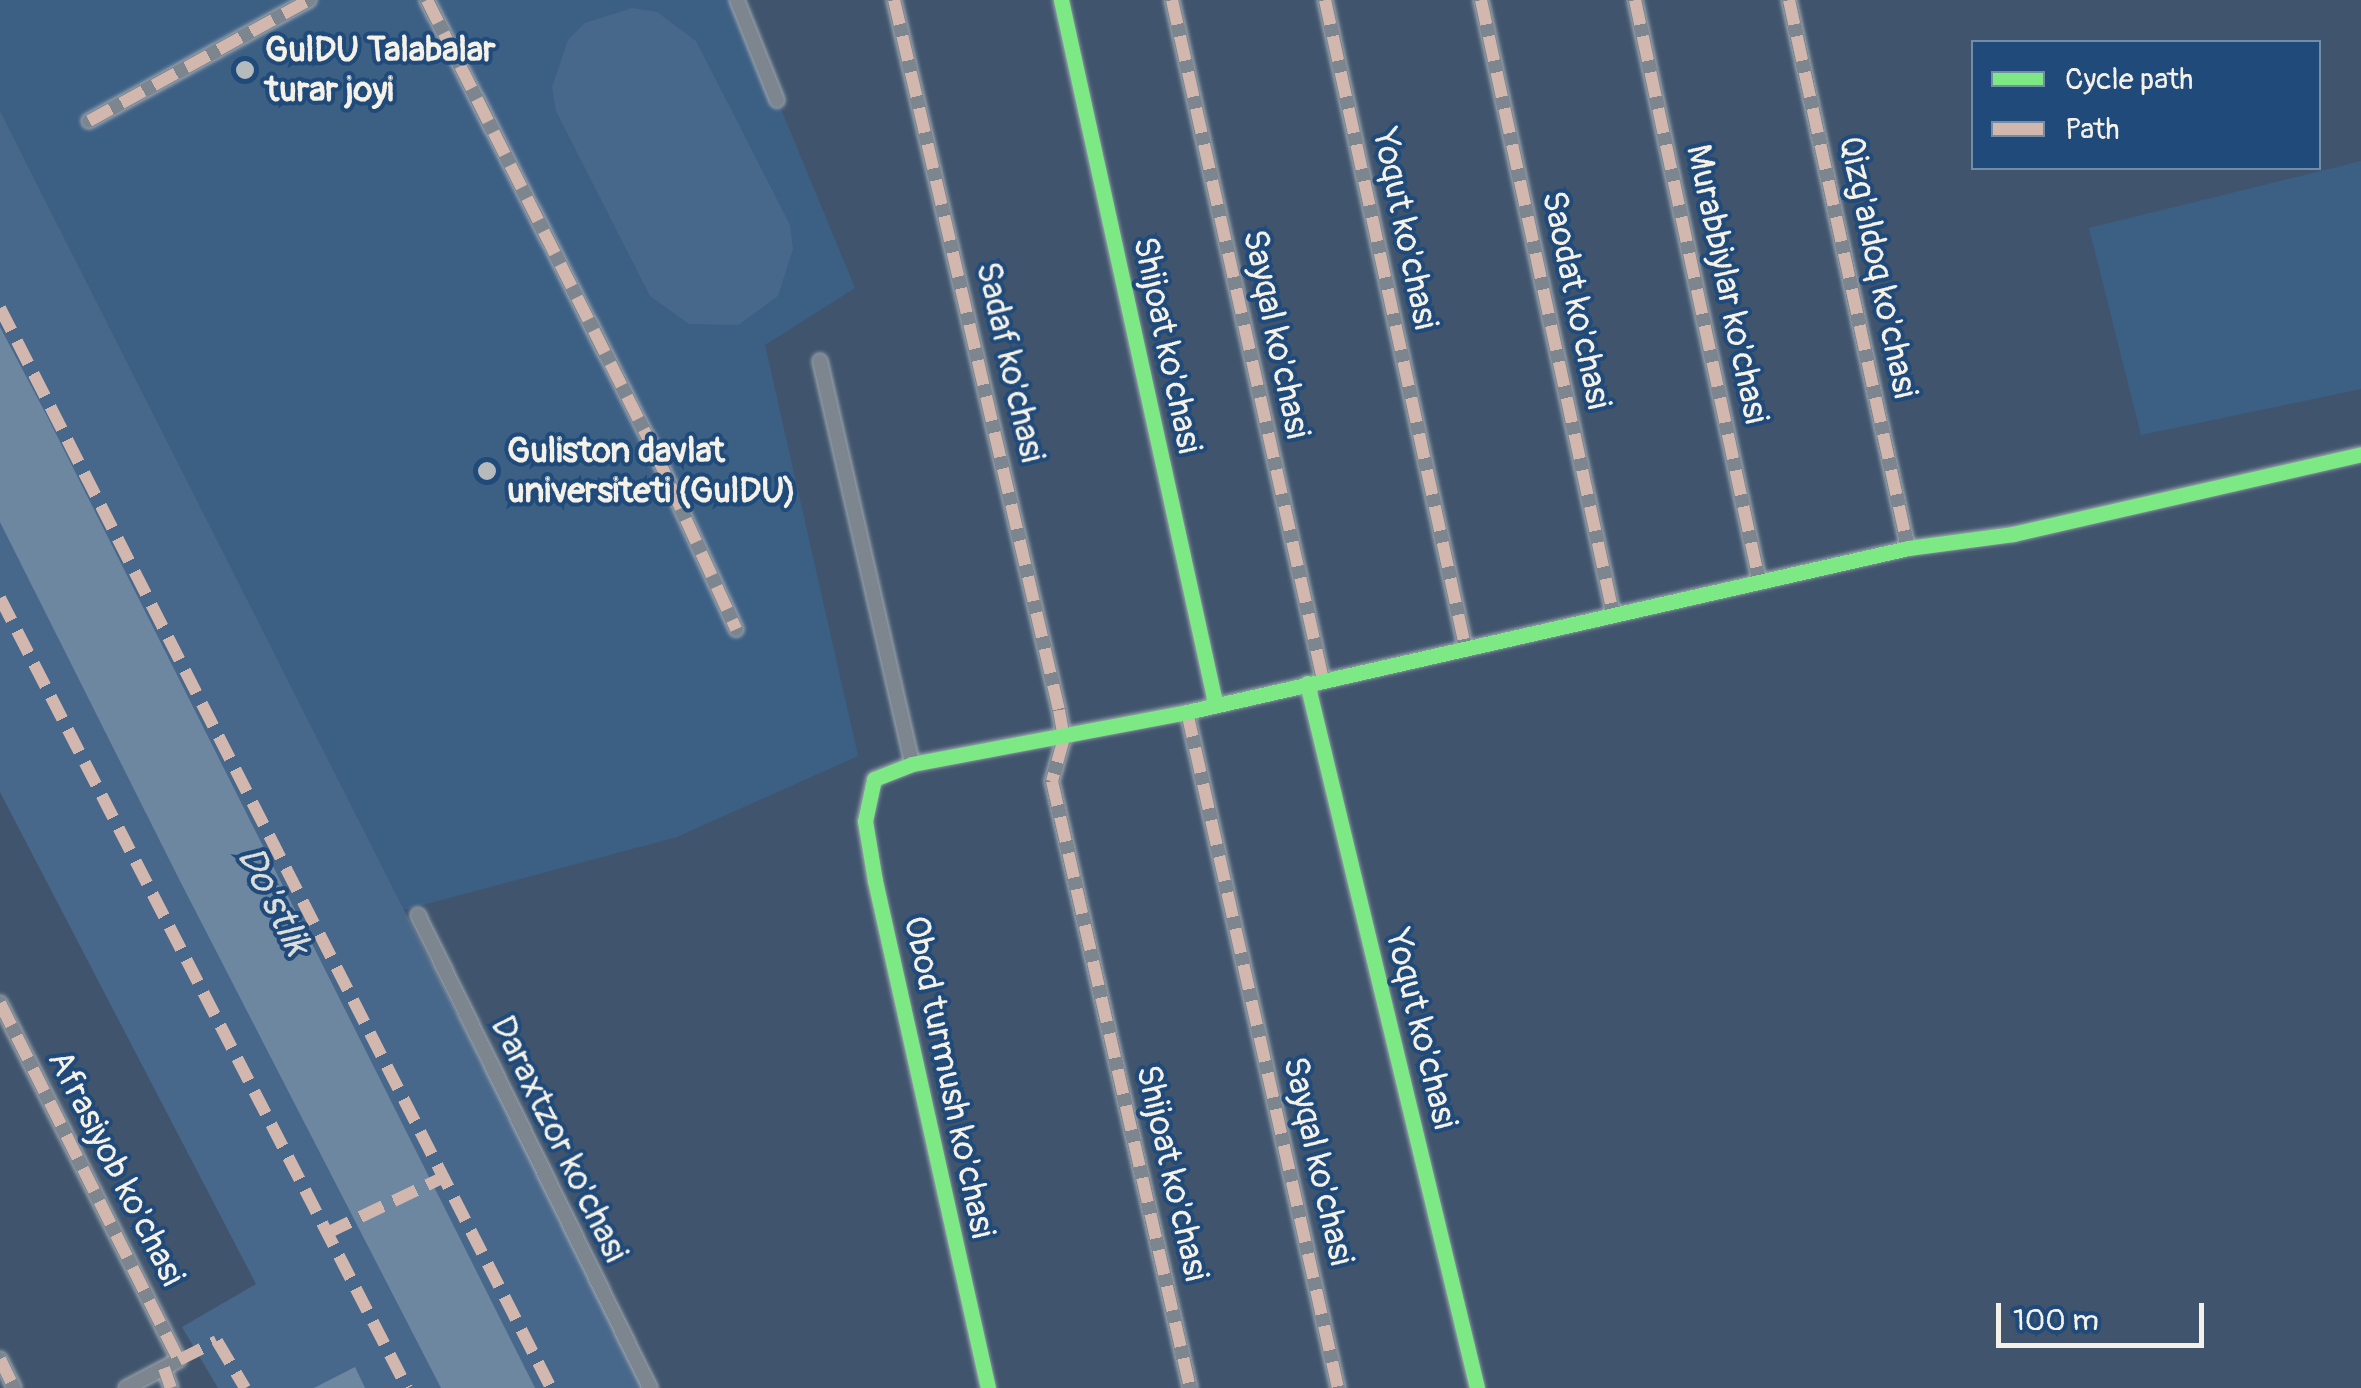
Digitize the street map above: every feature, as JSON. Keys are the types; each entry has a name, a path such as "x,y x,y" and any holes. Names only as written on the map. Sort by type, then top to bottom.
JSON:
{"street":[{"path":"89,120 309,0"},
{"path":"427,0 655,452 736,629"},
{"path":"737,0 778,100"},
{"name":"Sadaf ko'chasi","path":"894,0 1064,738"},
{"name":"Shijoat ko'chasi","path":"1060,0 1216,702"},
{"name":"Sayqal ko'chasi","path":"1172,0 1323,680"},
{"name":"Yoqut ko'chasi","path":"1325,0 1464,646"},
{"name":"Saodat ko'chasi","path":"1481,0 1613,613"},
{"name":"Murabbiylar ko'chasi","path":"1635,0 1760,580"},
{"name":"Qizg'aldoq ko'chasi","path":"1789,0 1908,548"},
{"path":"820,360 912,764 1187,712 1216,702 1760,580 1908,548 2013,534 2361,454"},
{"name":"Yoqut ko'chasi","path":"1307,683 1477,1388"},
{"name":"Sayqal ko'chasi","path":"1187,712 1338,1388"},
{"name":"Shijoat ko'chasi","path":"1064,738 1052,781 1190,1388"},
{"name":"Obod turmush ko'chasi","path":"912,764 874,779 865,820 875,881 988,1388"},
{"name":"Daraxtzor ko'chasi","path":"418,915 650,1388"},
{"name":"Afrasiyob ko'chasi","path":"0,1003 172,1364 171,1388"},
{"path":"0,1359 14,1388"},
{"path":"126,1388 172,1364"}],"shaded area":[{"name":"Guliston davlat universiteti (GulDU)","path":"0,0 736,0 855,288 765,345 858,756 677,837 404,910 0,111"},
{"path":"632,8 657,12 696,41 790,225 793,249 778,296 738,325 689,324 650,296 556,111 552,87 568,40 585,23"},
{"path":"0,111 648,1388 218,1388 182,1327 256,1284 0,792"},
{"path":"2361,161 2361,389 2141,435 2089,228"}],"water":[{"name":"Do'stlik","path":"0,327 535,1388 441,1388 179,879 0,522"},
{"path":"355,1367 365,1388 314,1388"}],"marked path":[{"path":"89,121 309,0"},
{"path":"427,0 655,452 736,629"},
{"path":"894,0 1059,710 1064,738 1052,781 1190,1388"},
{"path":"1172,0 1323,680"},
{"path":"1325,0 1465,646"},
{"path":"1481,0 1613,613"},
{"path":"1635,0 1759,580"},
{"path":"1789,0 1908,548"},
{"path":"0,308 551,1388"},
{"path":"0,598 407,1388"},
{"path":"1187,712 1338,1388"},
{"path":"0,1003 179,1360 217,1341 245,1388"},
{"path":"327,1233 444,1177"},
{"path":"0,1359 14,1388"},
{"path":"164,1368 171,1388"}],"cycle path":[{"path":"1061,0 1215,702"},
{"path":"988,1388 875,881 865,821 874,779 912,764 1187,712 1908,548 2013,534 2361,454"},
{"path":"1307,683 1477,1388"}],"place":[{"name":"GulDU Talabalar turar joyi","path":"245,70"},
{"name":"Guliston davlat universiteti (GulDU)","path":"487,471"}]}
